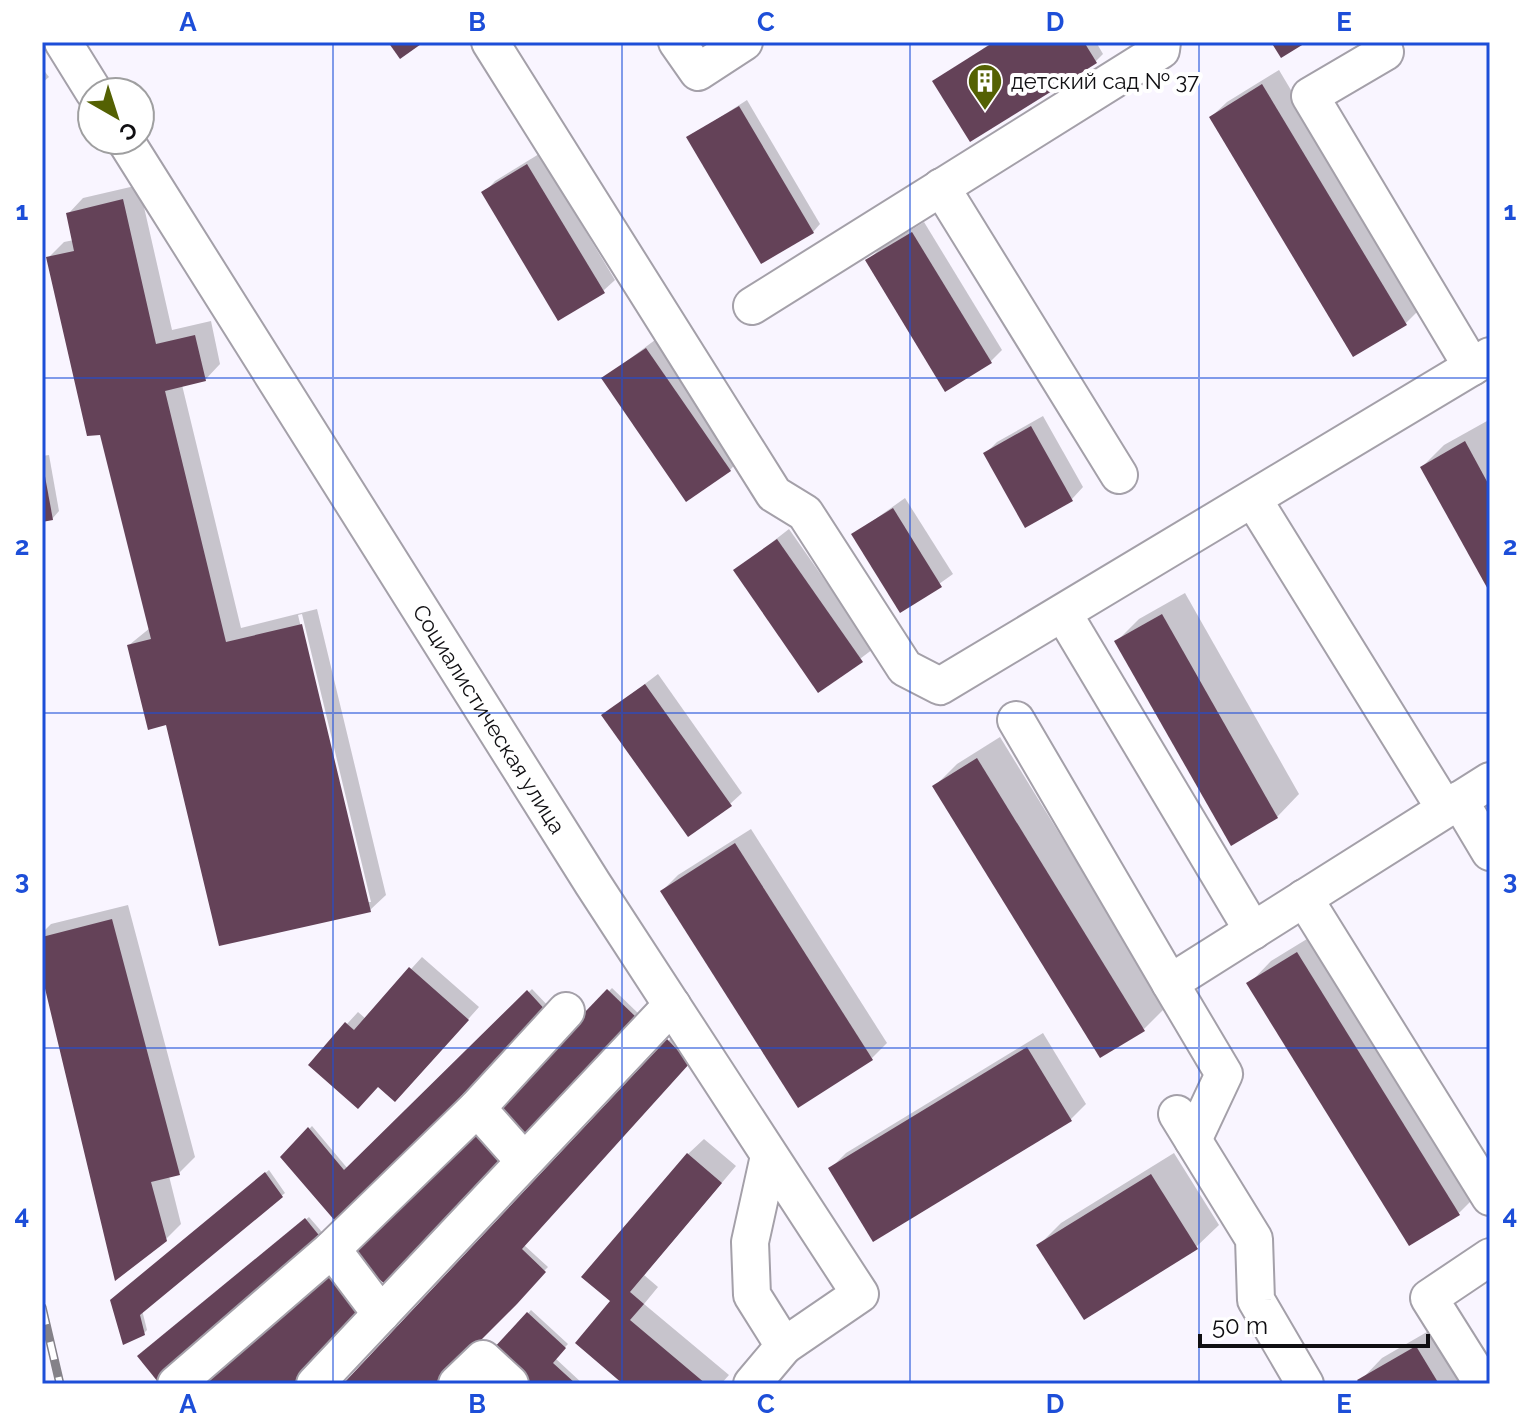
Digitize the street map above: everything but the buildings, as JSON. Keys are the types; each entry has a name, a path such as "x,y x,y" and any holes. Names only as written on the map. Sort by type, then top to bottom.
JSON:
{"street":[{"path":"63,42 84,76"},
{"path":"491,42 774,494 805,513 905,668 940,686 1481,362 1310,96 1385,52 1379,42"},
{"path":"677,42 698,72 744,42"},
{"path":"752,306 1161,50 1162,42"},
{"name":"Социалистическая улица","path":"135,156 672,1005 860,1294 784,1346"},
{"path":"941,187 1119,475"},
{"path":"1253,499 1452,804 1490,852"},
{"path":"1063,613 1253,931"},
{"path":"1016,720 1224,1074 1185,1127 1254,1239 1256,1300 1305,1384"},
{"path":"1170,983 1490,781"},
{"path":"1304,898 1490,1197"},
{"path":"315,1384 672,1005"},
{"path":"176,1384 332,1249 477,1108 566,1011"},
{"path":"477,1108 524,1161"},
{"path":"752,1384 784,1346 752,1295 750,1242 769,1156"},
{"path":"332,1249 381,1314"},
{"path":"1483,1384 1429,1298 1490,1257"},
{"path":"457,1384 483,1359 510,1384"}],"railway":[{"path":"42,1307 60,1384"}],"place":[{"name":"детский сад № 37","path":"985,112"}]}
